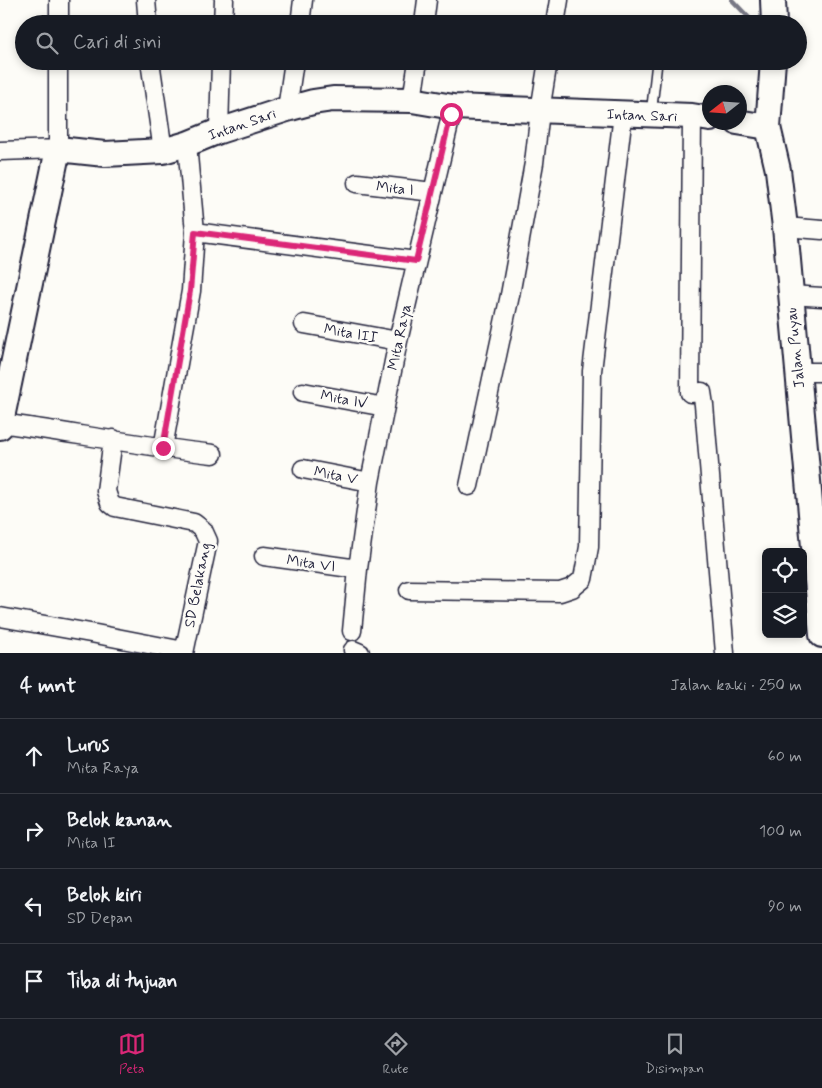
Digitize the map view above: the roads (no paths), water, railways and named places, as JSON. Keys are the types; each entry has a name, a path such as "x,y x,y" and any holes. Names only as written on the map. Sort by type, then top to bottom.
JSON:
{"street":[{"path":"59,0 59,15"},
{"path":"146,0 147,15"},
{"path":"223,15 224,0"},
{"path":"301,15 303,0"},
{"path":"426,15 428,0"},
{"path":"556,15 559,0"},
{"path":"773,0 774,15"},
{"path":"58,70 58,149 0,425 213,454"},
{"path":"151,70 163,151"},
{"path":"219,131 221,70"},
{"path":"287,109 293,70"},
{"path":"412,100 417,70"},
{"path":"470,486 510,295 534,163 547,70"},
{"name":"Jalan Puyau","path":"772,70 768,127 778,170 798,372 815,484 822,635"},
{"name":"Intan Sari","path":"58,149 105,154 163,151 287,109 333,99 412,100 453,107 701,117"},
{"name":"Mita Raya","path":"352,631 370,482 384,407 416,261 453,107"},
{"path":"409,590 560,592 572,588 583,579 589,548 592,371 623,114"},
{"path":"701,117 690,393 702,392 704,405 724,653"},
{"path":"747,124 768,127"},
{"path":"163,448 189,300 195,232 187,144"},
{"path":"0,151 58,149"},
{"name":"Mita I","path":"357,184 434,192"},
{"path":"785,227 822,230"},
{"path":"195,232 416,261"},
{"path":"790,295 822,297"},
{"name":"Mita III","path":"304,324 398,341"},
{"path":"798,372 822,372"},
{"name":"Mita IV","path":"303,392 384,407"},
{"name":"SD Belakang","path":"113,439 106,491 110,503 115,506 194,523 203,530 208,541 184,652"},
{"name":"Mita V","path":"303,469 370,482"},
{"name":"Mita VI","path":"264,556 358,569"},
{"path":"0,617 184,652"}],"lane":[{"path":"651,115 656,70"}],"waterway":[{"path":"732,0 746,15"}]}
